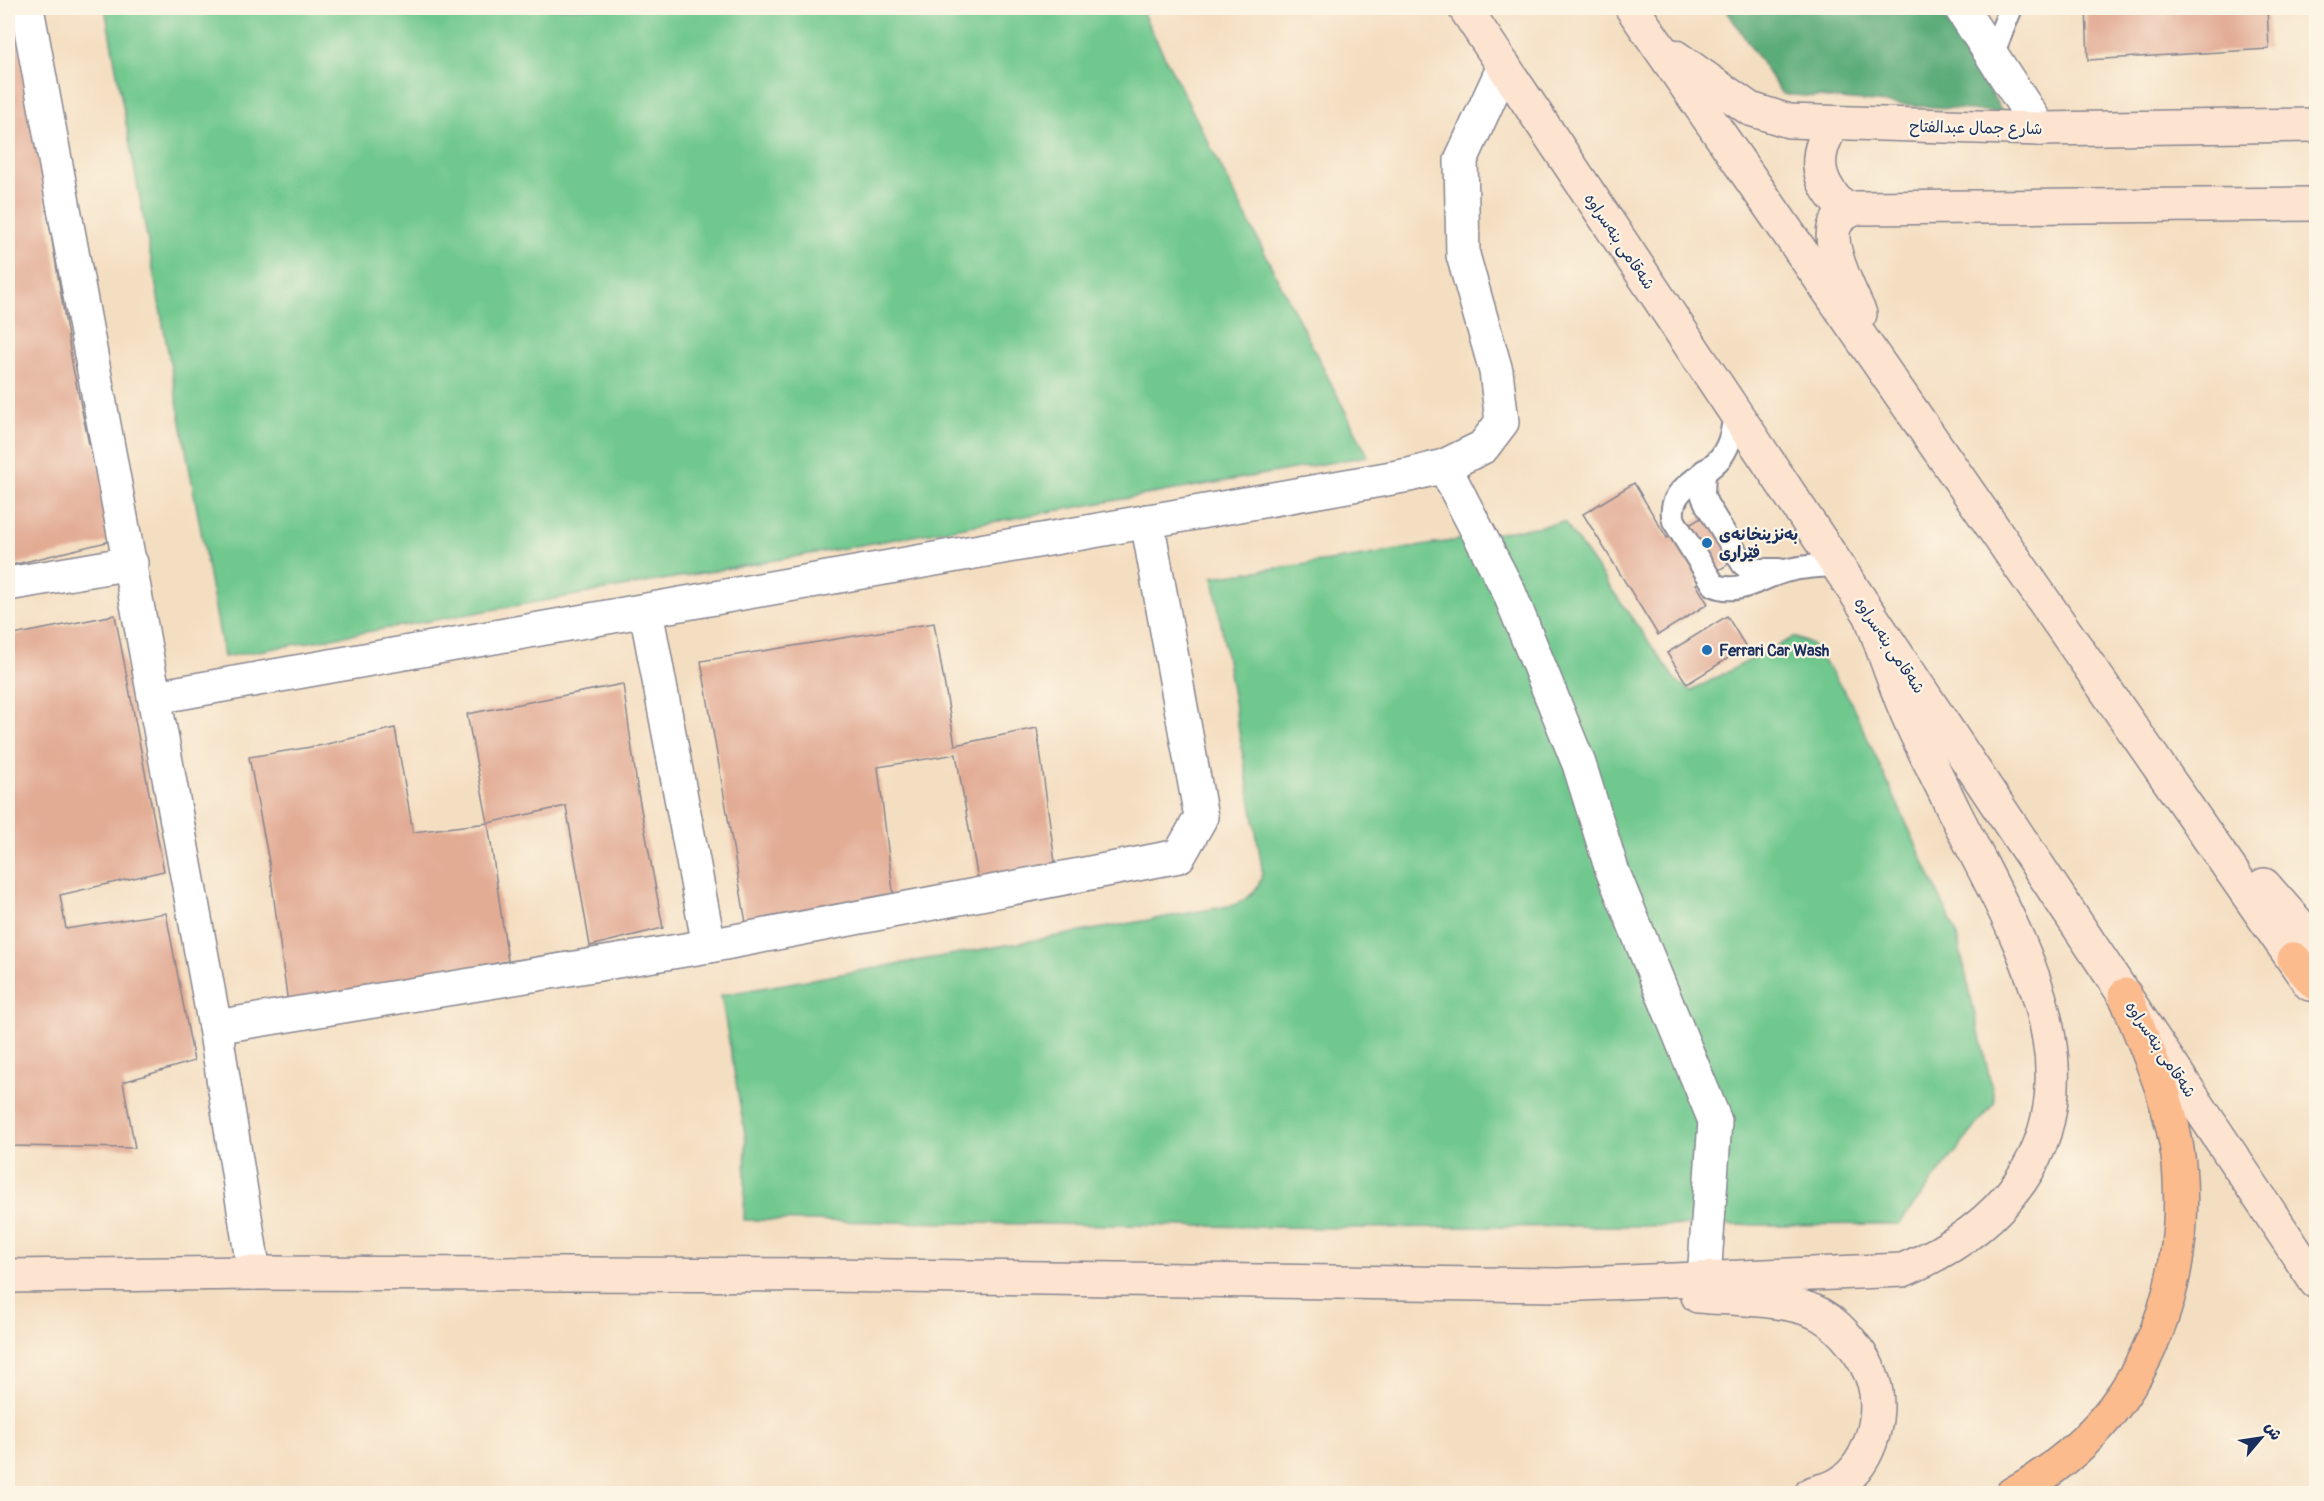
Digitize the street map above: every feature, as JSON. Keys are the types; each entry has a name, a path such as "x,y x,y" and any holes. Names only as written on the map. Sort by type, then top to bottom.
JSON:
{"highway":[{"path":"2305,951 2316,984"},
{"path":"2012,1494 2068,1457 2094,1432 2119,1401 2156,1336 2170,1291 2179,1226 2178,1164 2170,1122 2152,1061 2125,995"}],"main road":[{"name":"شەقامی بنەسراوە","path":"1465,8 2316,1282"},
{"path":"1632,8 1881,369 2176,788 2305,951 2316,992"},
{"name":"شارع جمال عبدالفتاح","path":"1657,45 1750,109 1789,121 2040,129 2316,125"},
{"path":"1834,123 1822,143 1819,167 1831,193 1848,212"},
{"path":"1881,369 1834,251 1834,226 1843,214 1857,208 2316,204"},
{"path":"8,1276 254,1273 823,1275 1559,1285 1902,1270 1966,1238 2005,1203 2029,1170 2043,1135 2052,1089 2052,1071 2049,1038 2036,990 2007,915 1906,712 1870,614"},
{"path":"1559,1285 1789,1305 1819,1314 1841,1331 1856,1349 1874,1383 1876,1413 1869,1447 1855,1469 1834,1486 1811,1494"}],"street":[{"path":"27,8 156,697 215,1027 254,1273"},
{"path":"1961,8 2040,129"},
{"path":"156,697 1409,475 1444,466 1483,447 1502,422 1496,371 1463,255 1461,160 1504,66"},
{"path":"1444,466 1513,603 1579,764 1612,870 1715,1121 1704,1279"},
{"path":"215,1027 709,946 1179,856 1201,817 1148,521"},
{"path":"8,584 131,563"},
{"path":"646,611 709,946"}],"lane":[{"path":"1992,55 2011,8"},
{"path":"1735,412 1728,445 1719,460 1676,496 1671,510 1674,521 1714,585 1724,590 1739,588 1786,570"},
{"path":"1704,471 1703,496 1707,505 1743,564 1750,570 1786,570 1837,565"}],"green space":[{"path":"105,8 1140,8 1368,456 224,657"},
{"path":"1725,8 1939,8 2003,113 1782,94"},
{"path":"1564,522 1677,682 1691,691 1794,637 1812,644 1849,698 1956,932 1995,1102 1899,1224 1340,1228 744,1220 746,1140 721,995 1234,905 1240,902 1258,886 1262,868 1213,577 1357,557"}],"building":[{"path":"8,8 14,8 73,368 89,444 96,442 115,540 8,566"},
{"path":"2086,8 2267,8 2269,49 2088,60"},
{"path":"1634,483 1667,538 1718,508 1745,554 1696,584 1708,604 1658,635 1583,514"},
{"path":"115,615 164,871 60,895 66,929 166,913 194,1061 123,1082 135,1148 8,1146 8,636"},
{"name":"Ferrari Car Wash","path":"1727,616 1746,647 1687,684 1667,653"},
{"path":"934,623 955,745 1037,728 1056,870 979,886 956,754 878,767 894,899 746,923 701,661"},
{"path":"623,684 638,793 663,928 590,946 566,806 488,823 467,714"},
{"path":"395,728 413,832 488,823 508,961 288,1004 269,862 249,757 323,745"}],"place":[{"name":"بەنزینخانەی فێراری","path":"1707,543"},
{"name":"Ferrari Car Wash","path":"1707,650"}]}
